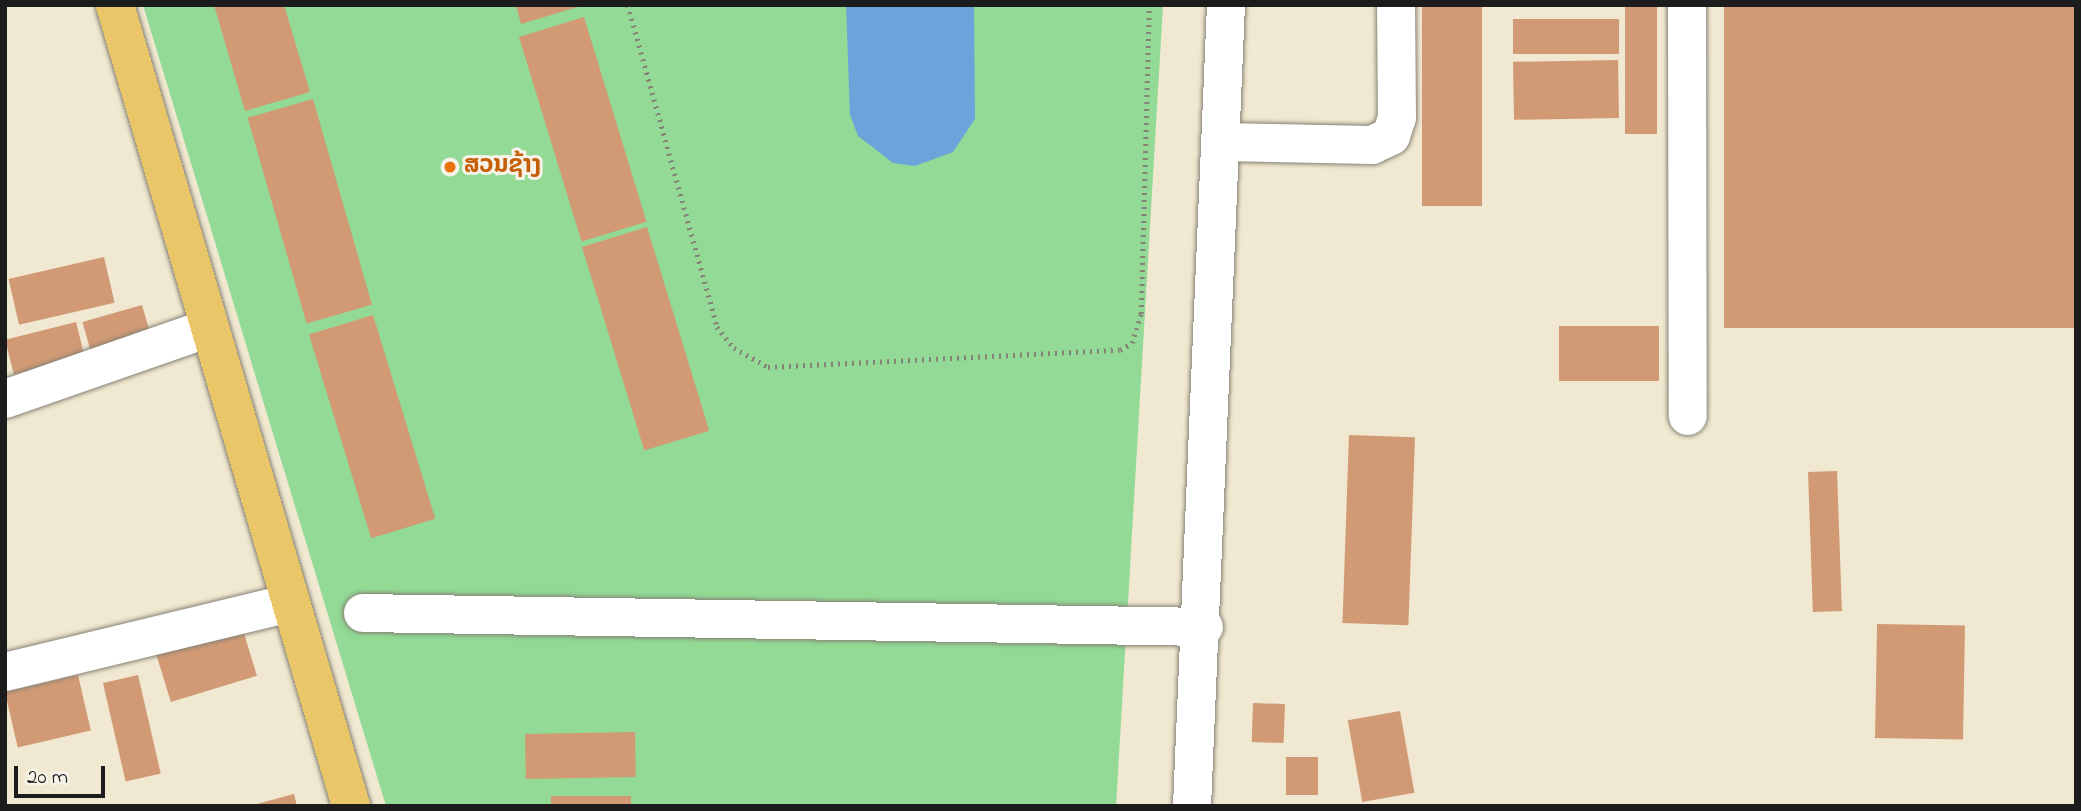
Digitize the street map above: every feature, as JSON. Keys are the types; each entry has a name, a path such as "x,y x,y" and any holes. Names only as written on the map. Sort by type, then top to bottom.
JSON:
{"main road":[{"path":"115,5 351,806"}],"street":[{"path":"1192,806 1204,627 1226,5"},
{"path":"1223,142 1372,145 1391,136 1397,118 1396,5"},
{"path":"1687,5 1688,416"},
{"path":"5,399 209,328"},
{"path":"5,672 291,603"},
{"path":"363,613 1204,627"}],"path":[{"path":"628,5 717,327 734,348 768,367 1119,349 1132,343 1141,314 1149,5"}],"green space":[{"path":"143,5 1163,5 1116,806 386,806"}],"water":[{"path":"846,5 974,5 975,119 953,152 915,166 893,163 858,136 850,115"}],"building":[{"path":"214,5 284,5 310,92 245,111"},
{"path":"516,5 581,5 581,6 521,24"},
{"path":"1422,5 1482,5 1482,206 1422,206"},
{"path":"1625,5 1657,5 1657,134 1625,134"},
{"path":"1724,5 2076,5 2076,328 1724,328"},
{"path":"584,17 647,222 582,242 519,37"},
{"path":"1513,19 1619,19 1619,54 1513,54"},
{"path":"1618,60 1619,118 1514,120 1513,62"},
{"path":"313,99 372,305 307,323 248,118"},
{"path":"647,227 709,431 644,451 582,247"},
{"path":"104,257 115,303 19,325 9,279"},
{"path":"142,305 151,337 91,354 82,322"},
{"path":"373,315 435,519 371,538 309,335"},
{"path":"76,322 85,357 14,375 5,340"},
{"path":"1559,326 1659,326 1659,381 1559,381"},
{"path":"1349,435 1415,437 1408,625 1342,623"},
{"path":"1837,471 1842,611 1813,612 1808,472"},
{"path":"1877,624 1965,626 1963,740 1875,738"},
{"path":"242,627 257,676 171,702 156,653"},
{"path":"78,675 91,731 18,747 5,692"},
{"path":"138,675 161,773 126,782 103,683"},
{"path":"1253,703 1285,704 1284,743 1252,742"},
{"path":"1400,711 1414,793 1362,802 1348,720"},
{"path":"635,732 636,777 526,779 525,734"},
{"path":"1286,757 1318,757 1318,795 1286,795"},
{"path":"294,794 297,806 253,806 253,805"},
{"path":"551,796 631,796 631,806 551,806"}],"place":[{"name":"ສວນຊ້າງ","path":"450,167"}]}
